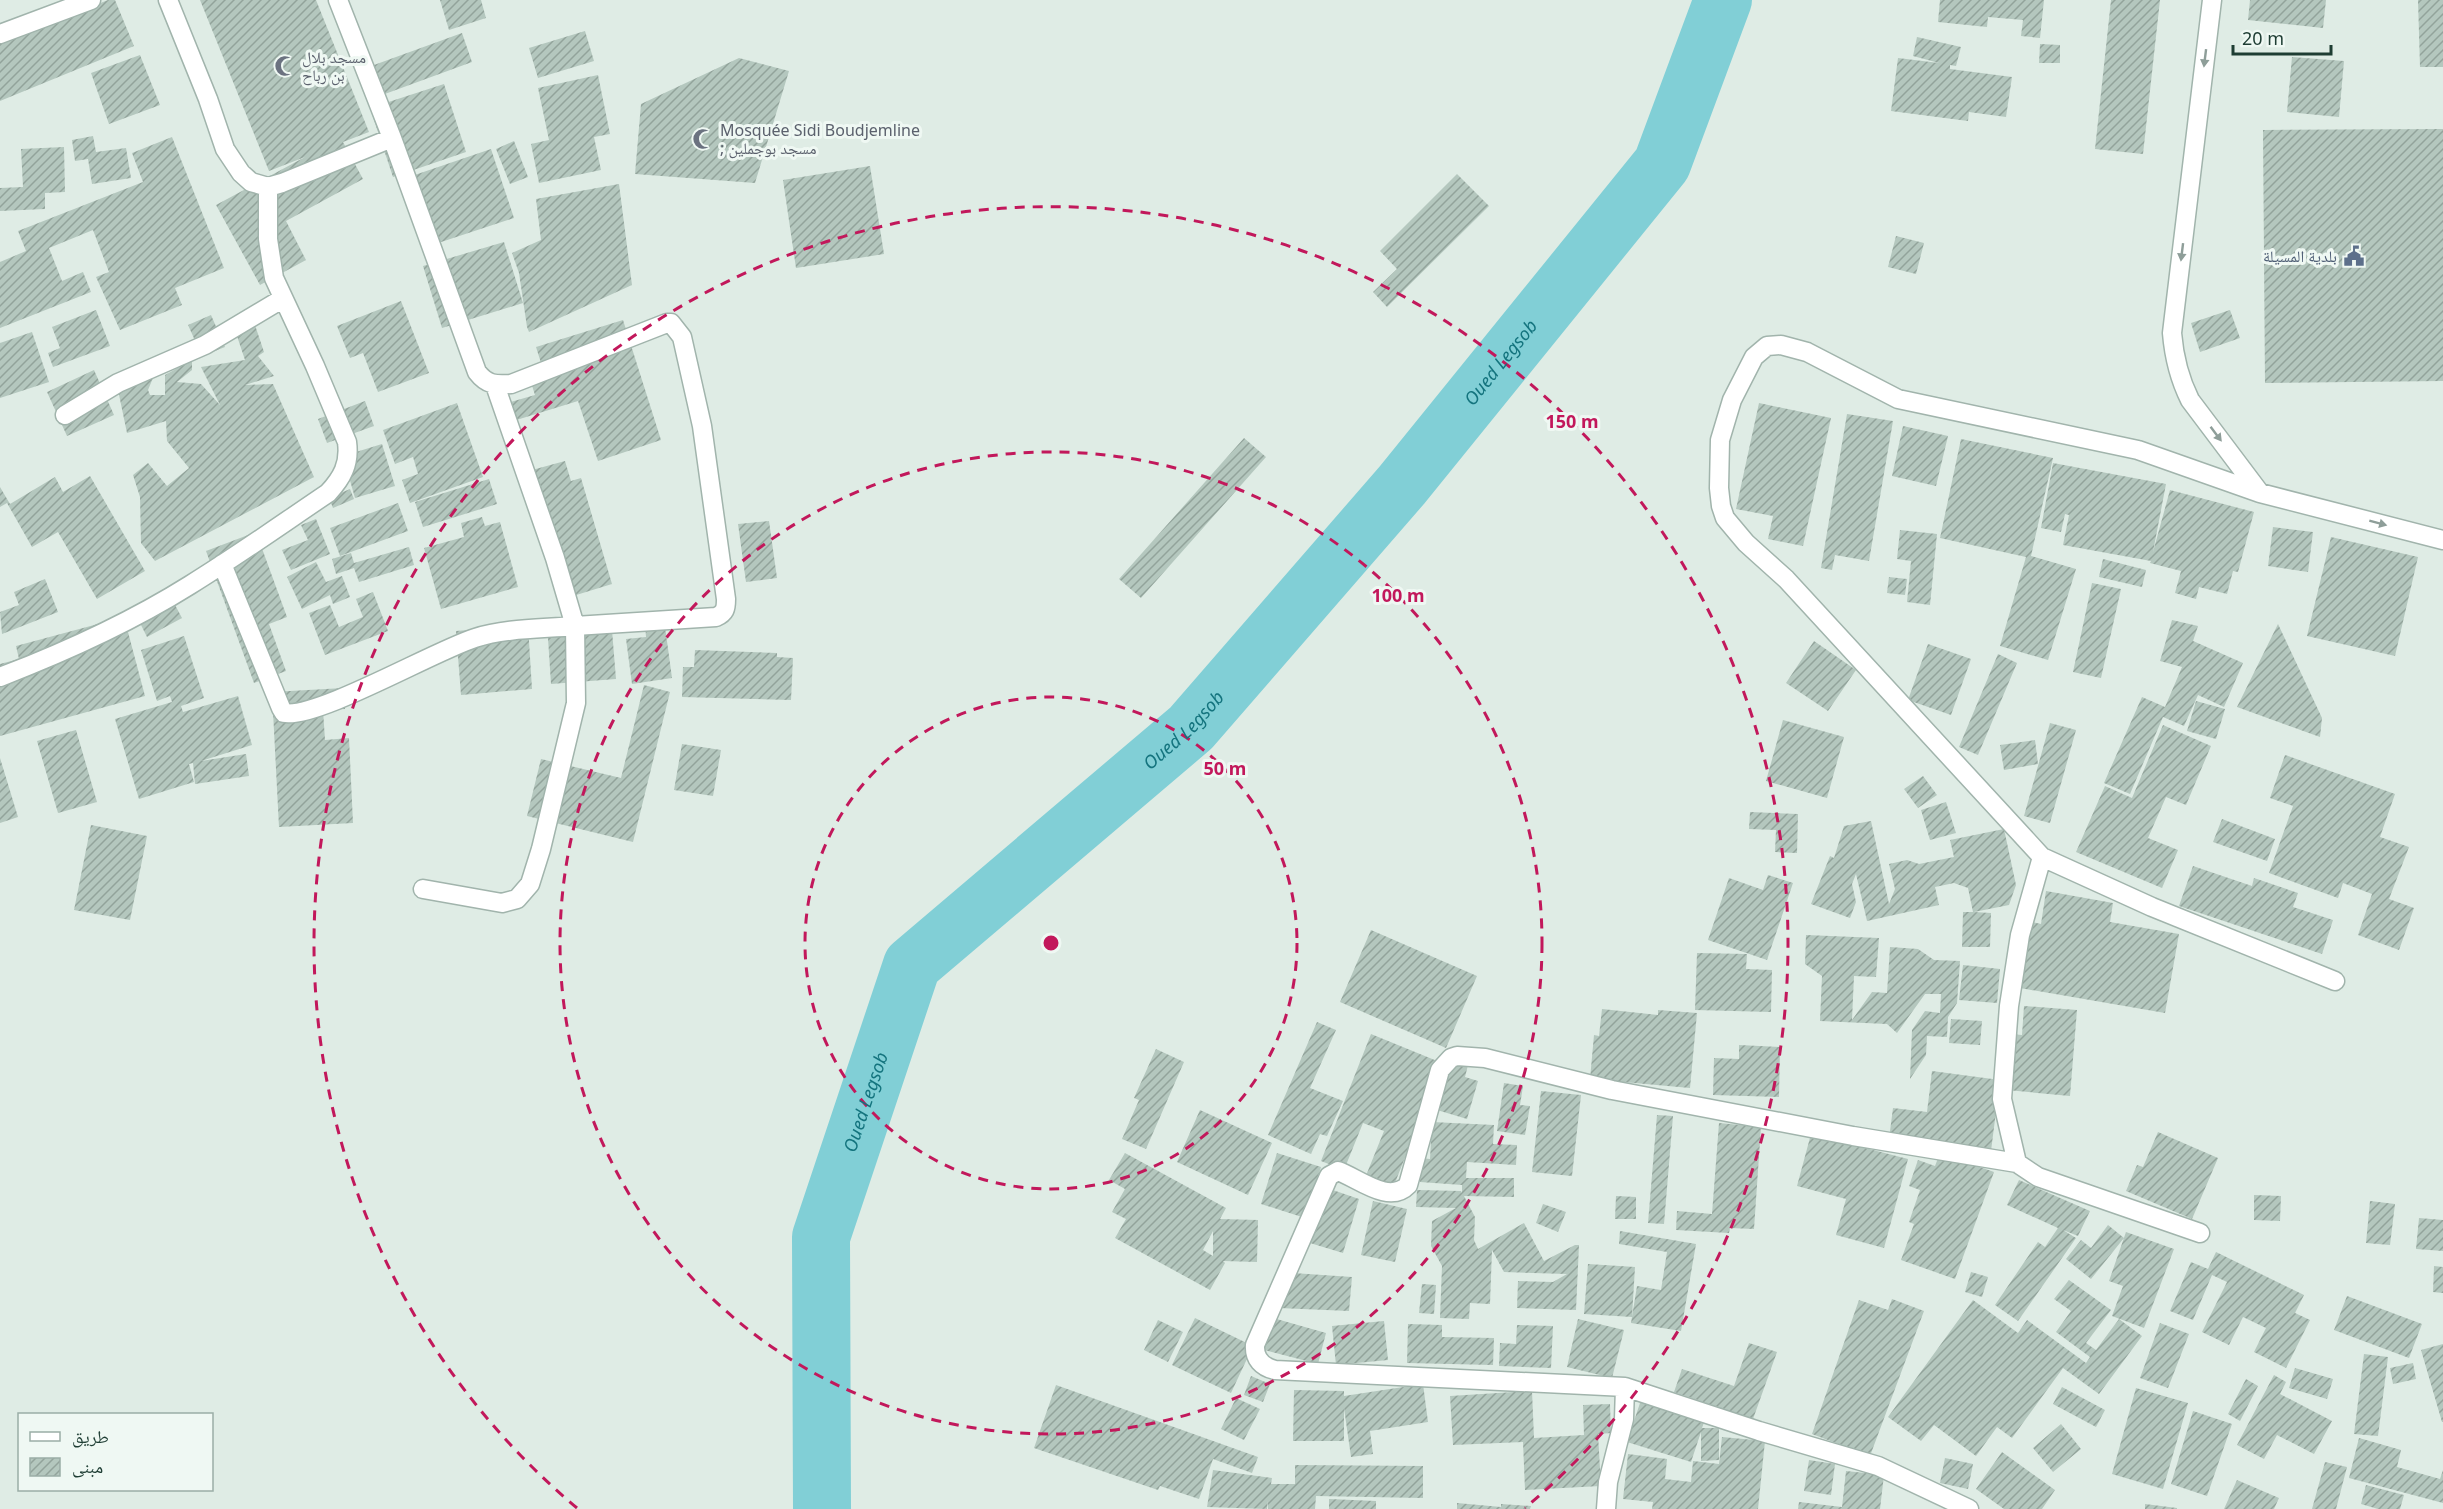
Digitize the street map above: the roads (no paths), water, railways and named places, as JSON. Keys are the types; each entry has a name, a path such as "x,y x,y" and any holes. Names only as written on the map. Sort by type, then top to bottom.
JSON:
{"street":[{"path":"0,34 91,0"},
{"path":"168,0 208,99 225,149 241,173 251,182 268,187 282,183 392,138"},
{"path":"222,564 281,708 284,713 291,714 307,711 342,698 453,646 498,632 716,617 723,614 726,608 702,426 682,337 674,326 667,323 511,384 495,385 484,381 477,372 392,138 338,0"},
{"path":"2212,0 2172,333 2182,384 2190,400 2260,493"},
{"path":"0,677 44,660 139,614 222,564 327,493 340,480 349,454 347,442 274,278 266,211 268,187"},
{"path":"65,416 109,388 205,345 282,298"},
{"path":"2335,981 2152,907 2042,857 1786,579 1746,543 1725,518 1719,488 1720,440 1732,400 1754,357 1767,346 1792,347 1898,399 2138,450 2260,493 2443,540"},
{"path":"423,889 502,903 517,898 530,884 541,849 576,703 575,626 555,558 495,385"},
{"path":"2017,1163 2002,1100 2009,1006 2020,935 2042,857"},
{"path":"1969,1509 1878,1466 1759,1431 1625,1387 1275,1370 1261,1364 1255,1355 1255,1345 1329,1176 1338,1171 1380,1191 1403,1190 1408,1185 1440,1070 1451,1058 1458,1056 1485,1058 1612,1090 1853,1136 2017,1163 2038,1177 2200,1233"},
{"path":"1606,1509 1608,1482 1624,1419 1625,1387"}],"waterway":[{"name":"Oued Legsob","path":"822,1509 821,1237 912,965 1191,728 1402,485 1662,164 1723,0"}],"place":[{"name":"مسجد بلال بن رباح","path":"285,66"},
{"name":"Mosquée Sidi Boudjemline ; مسجد بوجملين","path":"703,139"},
{"name":"بلدية المسيلة","path":"2354,256"}]}
